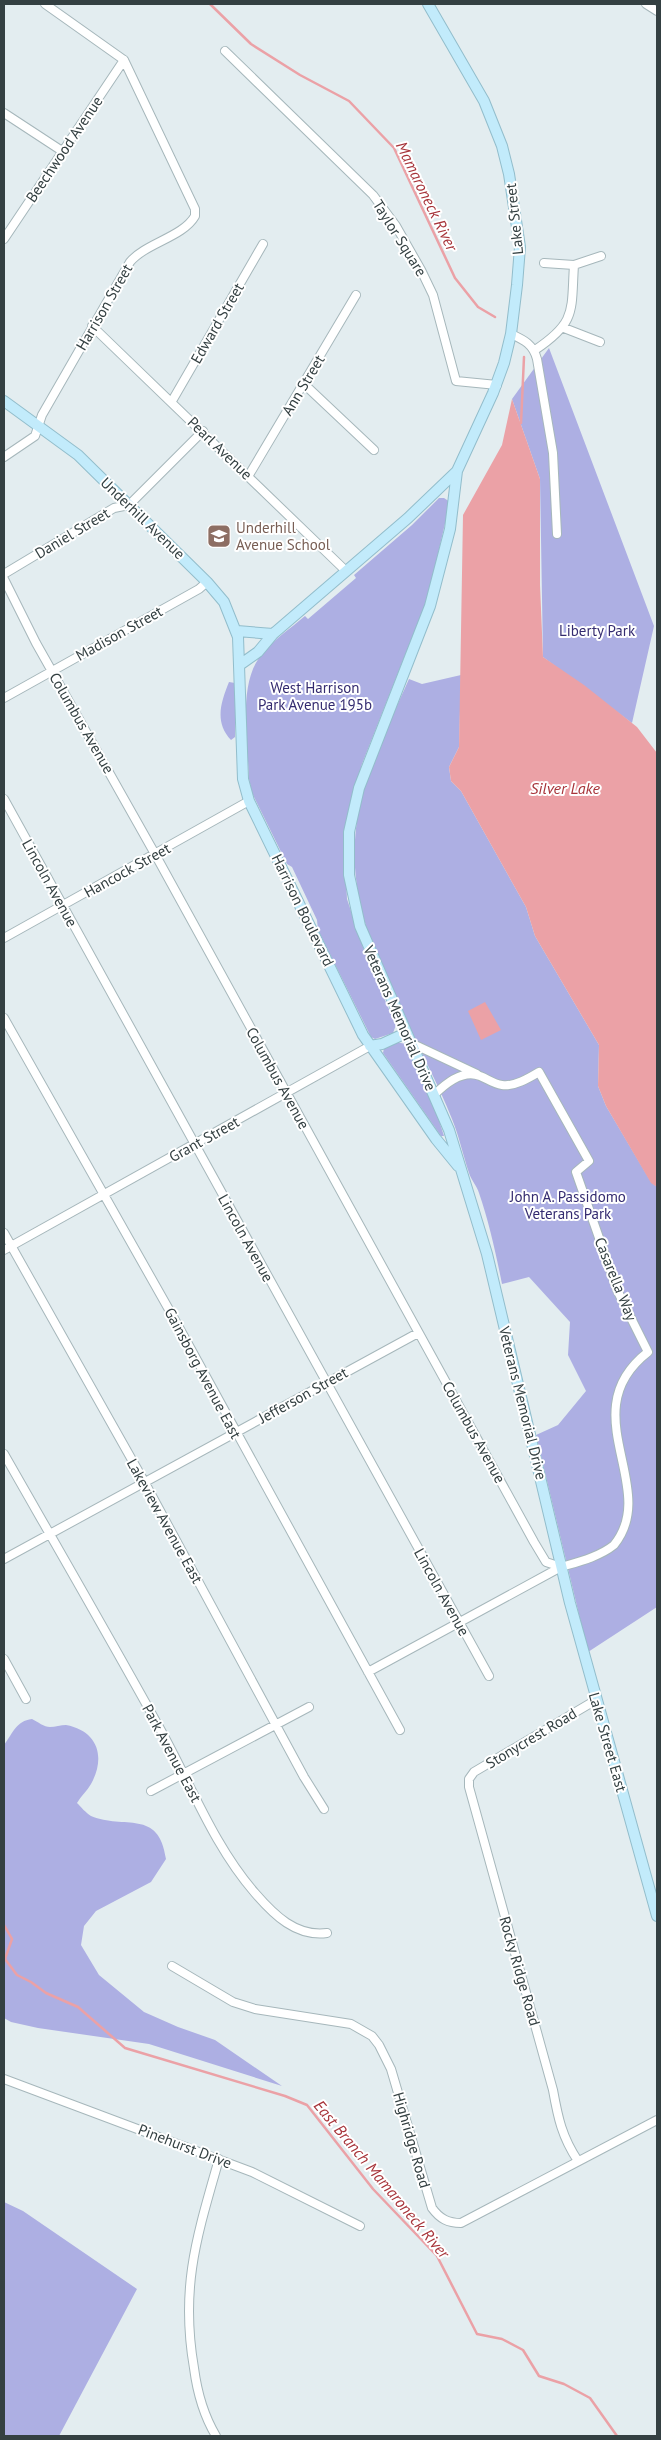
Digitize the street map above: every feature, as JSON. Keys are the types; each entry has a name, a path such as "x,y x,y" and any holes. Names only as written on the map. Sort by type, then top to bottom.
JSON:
{"main road":[{"name":"Lake Street","path":"428,4 484,101 502,146 509,174 520,247 512,334 496,385 457,471"},
{"name":"Underhill Avenue","path":"4,401 78,455 207,582 224,602 237,630 241,664"},
{"path":"241,664 258,652 273,634 408,518 457,471"},
{"name":"Veterans Memorial Drive","path":"457,471 450,529 441,571 416,644 368,760 349,832 349,875 360,926 449,1130 487,1254 561,1567"},
{"path":"237,630 273,634"},
{"name":"Harrison Boulevard","path":"241,664 243,779 250,801 370,1046 436,1139 460,1169"},
{"name":"Grant Street","path":"370,1046 382,1044 406,1033"},
{"name":"Lake Street East","path":"561,1567 596,1700 657,1916"}],"street":[{"path":"45,4 124,60"},
{"path":"646,4 657,11"},
{"name":"Taylor Square","path":"225,51 373,195 396,226 422,270 433,295 456,382 496,385"},
{"name":"Beechwood Avenue","path":"4,240 124,60"},
{"name":"Harrison Street","path":"4,457 35,436 42,415 92,326 134,257 192,222 195,212 124,60"},
{"path":"4,113 62,151"},
{"name":"Edward Street","path":"172,401 263,244"},
{"path":"544,263 574,265 601,256"},
{"path":"535,350 564,328 572,305 574,265"},
{"name":"Ann Street","path":"249,475 356,295"},
{"name":"Pearl Avenue","path":"92,326 249,475 346,571"},
{"path":"564,328 600,342"},
{"path":"512,334 524,340 535,350 553,453 557,534"},
{"path":"304,384 374,450"},
{"name":"Daniel Street","path":"4,574 114,508 129,504 203,431"},
{"name":"Columbus Avenue","path":"4,579 52,671 156,854 418,1333 546,1562 561,1567"},
{"name":"Madison Street","path":"4,698 199,589 207,582"},
{"name":"Lincoln Avenue","path":"4,799 489,1676"},
{"name":"Hancock Street","path":"4,938 250,801"},
{"name":"Gainsborg Avenue East","path":"4,1018 102,1195 176,1322 400,1730"},
{"path":"411,1042 479,1075"},
{"name":"Grant Street","path":"7,1248 370,1046"},
{"name":"Casarella Way","path":"434,1094 454,1078 463,1076 479,1075 491,1082 509,1085 538,1072 589,1161 576,1172 618,1292 648,1352 636,1362 624,1377 618,1396 618,1414 635,1481"},
{"name":"Lakeview Avenue East","path":"4,1233 7,1248 145,1482 304,1777 324,1809"},
{"name":"Jefferson Street","path":"4,1559 325,1382 418,1333"},
{"name":"Park Avenue East","path":"4,1454 160,1728 235,1868 255,1894 296,1930 311,1934 327,1933"},
{"path":"368,1672 561,1567 595,1556 614,1545 627,1528 636,1508 637,1490"},
{"path":"4,1659 26,1699"},
{"name":"Stonycrest Road","path":"469,1779 474,1772 596,1700"},
{"path":"152,1792 309,1708"},
{"name":"Rocky Ridge Road","path":"469,1779 468,1787 553,2090 557,2115 565,2142 578,2161"},
{"name":"Highridge Road","path":"172,1966 233,2002 255,2009 351,2024 372,2036 380,2044 391,2069 432,2208 438,2216 450,2223 461,2223 657,2120"},
{"name":"Pinehurst Drive","path":"4,2079 219,2159 289,2190 360,2226"},
{"path":"216,2436 211,2428 196,2383 188,2314 189,2279 198,2231 219,2159"}],"green space":[{"name":"Liberty Park","path":"549,348 654,626 632,723 543,657 540,479 512,399"},
{"name":"West Harrison Park Avenue 195b","path":"439,498 444,498 450,502 428,597 362,764 346,821 344,841 347,899 368,962 396,1025 393,1033 375,1039 371,1037 318,930 317,920 292,867 287,864 252,793 249,779 246,733 246,700 252,670 269,646 305,616 308,619 356,578 354,575 412,525"},
{"name":"John A. Passidomo Veterans Park","path":"461,675 459,747 449,767 451,781 461,791 526,907 535,936 599,1045 598,1086 606,1106 651,1182 657,1187 657,1607 588,1652 536,1435 558,1425 586,1391 568,1355 570,1322 529,1277 502,1284 495,1250 478,1190 470,1176 452,1119 373,948 362,912 356,876 355,840 362,798 375,757 409,679 422,684"},
{"path":"229,682 235,683 235,737 231,740 222,726 221,719 222,704"},
{"path":"397,1042 409,1047 434,1105 444,1136 441,1136 383,1053 384,1048"},
{"path":"32,1719 48,1727 66,1725 77,1728 92,1739 98,1755 96,1774 77,1803 85,1812 103,1820 148,1827 156,1833 162,1843 166,1859 151,1882 96,1911 84,1926 81,1945 99,1975 144,2012 215,2040 282,2086 149,2044 38,2028 11,2022 4,2018 4,1745 18,1725"},
{"path":"4,2202 23,2211 137,2289 59,2436 4,2436"}],"water":[{"name":"Silver Lake","path":"512,399 540,479 540,585 543,657 584,685 637,727 657,753 657,1187 651,1183 606,1106 598,1086 599,1045 535,936 526,907 461,791 451,781 449,767 459,747 463,515 502,445"},
{"path":"485,1002 501,1030 481,1040 468,1011"}],"waterway":[{"name":"Mamaroneck River","path":"210,4 251,44 300,75 349,101 394,148 455,278 478,307 495,317"},
{"name":"Mamaroneck River","path":"521,423 524,357"},
{"name":"East Branch Mamaroneck River","path":"4,1925 12,1939 5,1959 17,1975 46,1993 78,2007 125,2048 285,2096 307,2105 373,2189 437,2256 477,2334 502,2339 523,2350 539,2376 564,2384 590,2398 617,2436"}],"place":[{"name":"Underhill Avenue School","path":"219,536"}]}
